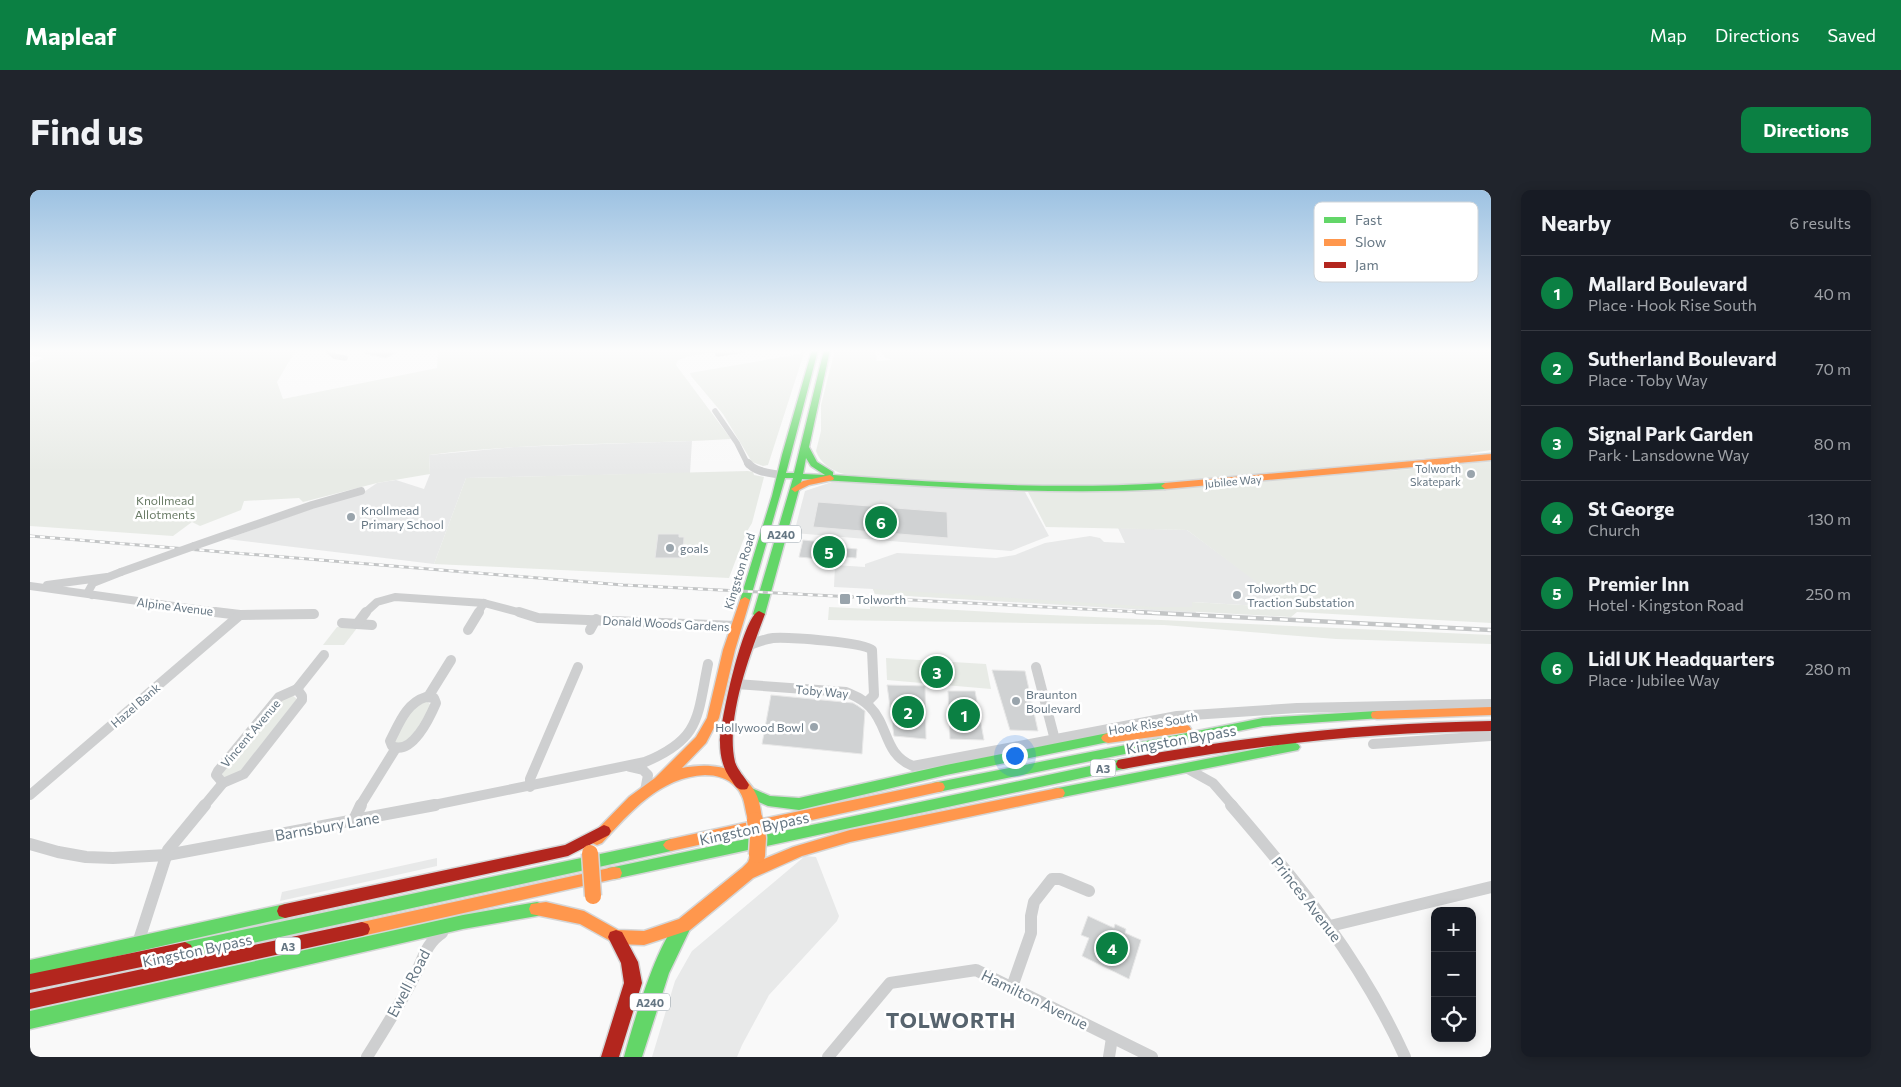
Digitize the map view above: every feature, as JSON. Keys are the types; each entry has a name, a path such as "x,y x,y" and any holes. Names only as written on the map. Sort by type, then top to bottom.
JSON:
{"main road":[{"name":"A240","path":"633,1057 662,966 677,935 684,925 748,873 755,864 758,838 755,820 744,788 734,774 728,758 729,712 795,489 790,473 807,390"},
{"name":"A240","path":"790,473 804,448 818,390"},
{"path":"804,448 812,462 830,476"},
{"name":"Jubilee Way","path":"790,473 974,488 1074,490 1160,487 1439,464 1491,457"},
{"name":"Kingston Road","path":"659,783 691,751 709,728 736,626 777,496 790,473"},
{"path":"795,489 806,483 830,476"},
{"name":"Kingston Bypass","path":"30,982 329,920 945,784 1263,722 1326,717 1491,711"},
{"path":"744,788 768,801 799,804 898,783 946,770 1116,737 1263,722"},
{"name":"Kingston Bypass","path":"30,1001 992,791 1163,756 1313,735 1491,726"},
{"path":"748,873 776,860 840,839 1180,767 1339,738 1402,729"},
{"name":"A240","path":"601,929 595,918 590,853 591,847 604,831 659,783 686,771 704,770 726,774 744,788"},
{"path":"30,968 386,888 568,850 604,831"},
{"path":"30,1020 462,922 524,910 546,909 575,915 616,938"},
{"name":"A240","path":"610,1057 633,983 629,962 616,938 644,938 684,925"}],"street":[{"path":"716,411 733,436 747,464 754,469 790,473"},
{"path":"92,595 88,592 88,588 93,583 107,577 312,505 361,492"},
{"path":"34,586 107,577"},
{"name":"Alpine Avenue","path":"34,586 240,615 314,614"},
{"name":"Donald Woods Gardens","path":"357,624 374,603 388,598 484,603 508,608 538,618 736,626"},
{"path":"468,630 484,603"},
{"name":"Hazel Bank","path":"30,795 240,615"},
{"name":"Donald Woods Gardens","path":"590,630 596,619"},
{"path":"342,623 372,625"},
{"path":"747,646 772,638 850,643 864,645 872,650 874,695 867,702 876,713 895,756 908,765 898,783"},
{"name":"Vincent Avenue","path":"223,783 216,776 218,771 278,697 297,689 324,655"},
{"path":"428,697 451,660"},
{"name":"Barnsbury Lane","path":"30,844 57,853 97,859 127,859 186,854 530,787 645,762 667,754 688,737 696,721 708,664"},
{"path":"530,787 530,779 578,667"},
{"path":"1036,667 1056,740"},
{"name":"Toby Way","path":"736,684 846,692 856,694 867,702"},
{"name":"Vincent Avenue","path":"137,943 168,850 223,783 244,774 302,700 302,696 297,689"},
{"path":"428,697 434,698 436,703 413,742 402,748 396,748 390,744 390,741 413,702 428,697"},
{"name":"Hook Rise South","path":"908,765 913,766 1056,740 1177,716 1297,708 1491,704"},
{"path":"1373,744 1491,736"},
{"path":"354,820 358,810 396,748"},
{"name":"Barnsbury Lane","path":"622,767 637,768 646,773 649,779 644,796"},
{"name":"Princes Avenue","path":"1180,767 1192,770 1213,783 1330,926 1359,968 1376,997 1405,1057"},
{"path":"1012,987 1031,933 1031,916 1034,902 1040,892 1052,879 1060,878 1089,891"},
{"path":"1330,926 1491,887"},
{"name":"Ewell Road","path":"366,1057 415,976 426,947 433,939 462,922"},
{"name":"Hamilton Avenue","path":"828,1057 890,982 976,970 1152,1057"},
{"path":"1109,1057 1112,1038"}],"shaded area":[{"path":"692,441 690,473 466,478 434,564 227,539 322,505 361,494 377,483 396,480 424,489 430,474 429,455 514,447"},
{"path":"835,481 1025,492 1049,536 1011,551 794,533 805,491"},
{"path":"1118,528 1187,530 1293,608 1193,602 1196,613 875,594 873,589 834,587 835,565 865,567 865,564 897,553 996,558 1015,555 1045,543 1090,536 1100,538 1104,542 1125,543"},
{"path":"805,856 816,857 839,916 837,921 769,995 737,1057 652,1057 675,981 692,951"},
{"path":"437,858 437,866 280,901 282,892"}],"green space":[{"name":"Knollmead Allotments","path":"30,390 280,390 283,399 325,390 695,390 731,439 504,448 429,455 430,474 377,483 303,502 299,498 244,501 241,510 200,526 192,522 173,536 30,526"},
{"path":"703,390 792,390 768,465 763,466 752,462 723,414"},
{"path":"825,390 1491,390 1491,450 1471,453 1469,456 1433,461 1424,458 1252,478 1149,486 1073,488 996,486 920,481 844,474 827,466 820,459 816,451 821,431 821,405"},
{"path":"1491,460 1491,623 1297,612 1291,617 875,594 873,589 1154,607 1192,607 1192,602 1291,608 1187,530 1046,527 1028,492 1160,489 1449,466"},
{"path":"753,472 754,475 764,477 752,523 746,533 729,578 434,564 466,478"},
{"path":"870,605 1491,635 1491,644 1336,639 1164,625 828,620 829,607 870,609"},
{"path":"337,627 357,628 344,645 323,645"},
{"path":"886,658 986,664 991,689 887,680"},
{"path":"292,695 297,699 239,773 225,778 222,775 223,770 278,701"},
{"path":"425,700 431,706 409,741 406,744 395,743 394,739 414,704"}],"building":[{"path":"818,502 947,512 948,538 813,527"},
{"name":"goals","path":"658,534 679,534 679,537 684,537 683,558 655,558"},
{"path":"803,540 822,542 821,546 857,549 856,558 819,555 819,559 799,557"},
{"name":"Braunton Boulevard","path":"992,670 1025,671 1038,731 1010,730"},
{"path":"887,685 925,686 926,739 894,736"},
{"path":"948,691 975,691 984,740 950,739"},
{"name":"Hollywood Bowl","path":"771,695 853,703 858,706 865,711 862,754 762,744"},
{"path":"1088,916 1114,928 1115,924 1126,929 1125,933 1141,940 1129,979 1082,956 1089,938 1081,935"}],"railway":[{"path":"30,536 623,585 1160,613"},
{"path":"1136,612 1491,630"}],"traffic: fast":[{"path":"745,600 777,496 804,390"},
{"path":"759,614 795,489 818,390"},
{"path":"805,447 814,464 830,474"},
{"path":"781,475 1021,489 1069,490 1165,486"},
{"path":"938,787 1263,722 1377,715"},
{"path":"747,791 768,801 799,804 946,770 1108,738"},
{"path":"1058,793 1293,747"},
{"path":"614,873 1123,764"},
{"path":"185,950 671,845"},
{"path":"30,1020 463,922 537,909"},
{"path":"30,968 285,911"},
{"path":"633,1057 660,973 684,925"}],"traffic: slow":[{"path":"1165,486 1491,457"},
{"path":"795,489 806,483 830,478"},
{"path":"659,783 701,740 713,718 729,650 745,600"},
{"path":"1377,715 1491,711"},
{"path":"1108,738 1184,729"},
{"path":"597,839 626,808 651,788 671,777 695,771 721,772 732,776 742,783 749,794 755,820"},
{"path":"671,845 938,787"},
{"path":"749,873 798,851 850,836 1058,793"},
{"path":"755,820 758,838 757,855"},
{"path":"590,853 593,896"},
{"path":"537,909 546,909 584,918 616,937 644,938 684,925 748,873 755,864 757,855"},
{"path":"362,929 614,873"}],"traffic: jam":[{"path":"742,785 729,762 728,723 736,685 759,614"},
{"path":"1123,764 1168,755 1306,736 1398,729 1491,726"},
{"path":"285,911 568,850 604,831"},
{"path":"30,1001 362,929"},
{"path":"610,1057 633,983 629,962 616,937"},
{"path":"30,982 185,950"}],"place":[{"name":"Tolworth Skatepark","path":"1471,474"},
{"name":"Knollmead Primary School","path":"351,517"},
{"name":"Lidl UK Headquarters","path":"881,522"},
{"name":"goals","path":"670,548"},
{"name":"Premier Inn","path":"829,552"},
{"name":"Tolworth DC Traction Substation","path":"1237,595"},
{"name":"Tolworth","path":"845,599"},
{"name":"Signal Park Garden","path":"937,672"},
{"name":"Braunton Boulevard","path":"1016,701"},
{"name":"Sutherland Boulevard","path":"908,712"},
{"name":"Mallard Boulevard","path":"964,715"},
{"name":"Hollywood Bowl","path":"814,727"},
{"name":"St George","path":"1112,948"}],"district":[{"name":"TOLWORTH","path":"951,1019"}]}
